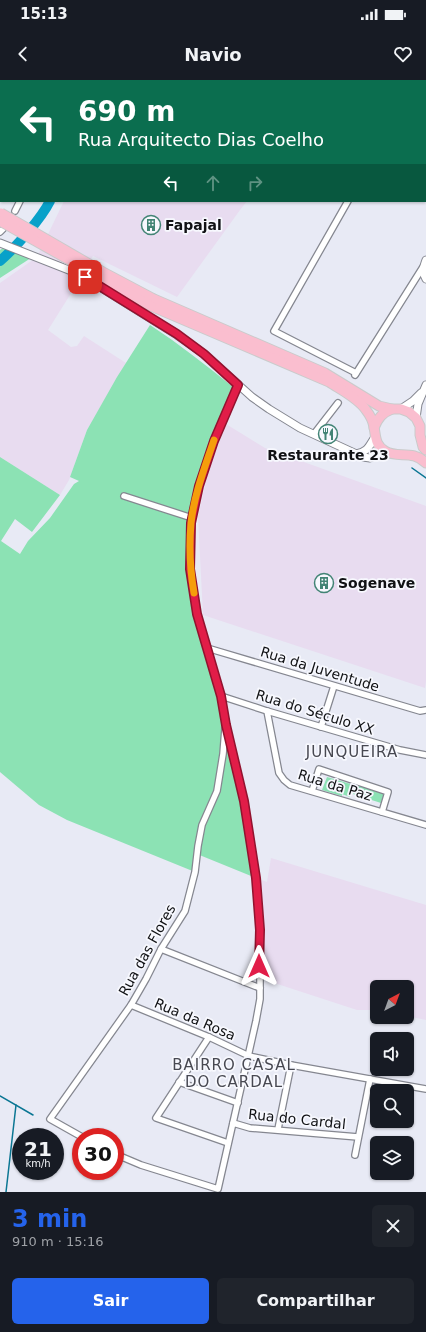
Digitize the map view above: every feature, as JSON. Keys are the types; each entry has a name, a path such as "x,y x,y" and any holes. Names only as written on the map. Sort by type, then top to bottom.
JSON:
{"highway":[{"path":"1,221 103,272 152,302 329,382 353,398 366,409 378,445 385,451 394,454 413,455 426,463"},
{"path":"152,302 325,373 378,406 409,412 416,418 420,426 420,435 423,447 426,450"},
{"path":"374,432 377,419 384,413 396,409"},
{"path":"403,454 411,450 417,444 420,435"}],"street":[{"path":"15,211 20,202"},
{"path":"347,202 274,331 356,374 424,264"},
{"path":"3,244 79,274 154,320 204,354 252,397 292,424 363,457 370,458 385,451"},
{"path":"424,264 423,273 426,279"},
{"path":"124,1158 141,1166 218,1189 259,1006 260,930 256,878 244,801 226,725 221,696 197,614 190,569 192,518 199,486 214,441 238,385"},
{"path":"396,409 413,401 424,388"},
{"path":"416,418 418,404 424,388"},
{"path":"314,434 338,403"},
{"path":"356,454 364,453 369,448 374,432"},
{"path":"124,496 192,518"},
{"name":"Rua da Juventude","path":"207,648 420,711 426,710"},
{"path":"321,727 334,686"},
{"name":"Rua do Século XX","path":"221,696 400,750 426,755"},
{"name":"Rua da Paz","path":"267,711 279,772 284,780 290,785 426,824"},
{"name":"Rua das Flores","path":"72,1132 50,1120 131,1005 146,979 160,949 184,911 195,872 202,826 217,791 226,725"},
{"path":"312,791 319,770 388,792 382,812"},
{"path":"160,949 260,988"},
{"name":"Rua da Rosa","path":"131,1005 209,1037 249,1056 426,1090"},
{"path":"209,1037 156,1118 228,1143"},
{"path":"278,1129 291,1065"},
{"path":"355,1155 370,1079"},
{"path":"179,1082 238,1103"},
{"name":"Rua do Cardal","path":"234,1123 250,1128 278,1129 358,1137"}],"shaded area":[{"path":"64,202 246,202 177,297 93,256 48,330 71,347 77,346 84,336 126,363 87,430 69,480 60,495 0,457 0,283 37,257"},
{"path":"226,424 265,448 426,506 425,688 203,615 198,517 208,472"},
{"path":"271,858 426,905 426,1020 414,1017 414,980 370,980 370,1010 357,1010 259,978 256,878 267,882"}],"green space":[{"path":"7,245 34,256 0,278 0,250"},
{"path":"150,325 233,387 209,443 194,489 190,569 197,614 208,650 244,801 256,878 197,854 195,872 67,820 39,805 0,772 0,457 60,495 32,532 15,519 1,541 20,554 28,541 50,518 74,484 79,481 70,477 87,430 117,377"},
{"path":"327,777 354,785 350,797 322,790"},
{"path":"356,784 384,793 381,803 353,794"}],"waterway":[{"path":"0,261 28,232 41,216 49,202"},
{"path":"412,468 426,478"},
{"path":"0,1096 33,1115"},
{"path":"6,1192 16,1105"}],"slow traffic":[{"path":"194,593 190,569 191,523 199,486 214,440"}],"place":[{"name":"Fapajal","path":"151,225"},
{"name":"Restaurante 23","path":"328,434"},
{"name":"Sogenave","path":"324,583"}],"district":[{"name":"JUNQUEIRA","path":"352,752"},
{"name":"BAIRRO CASAL DO CARDAL","path":"234,1074"}],"route":[{"path":"85,277 177,334 204,354 238,385 214,441 199,486 191,523 190,569 197,614 221,696 226,725 244,801 256,878 260,930 259,966"}]}
